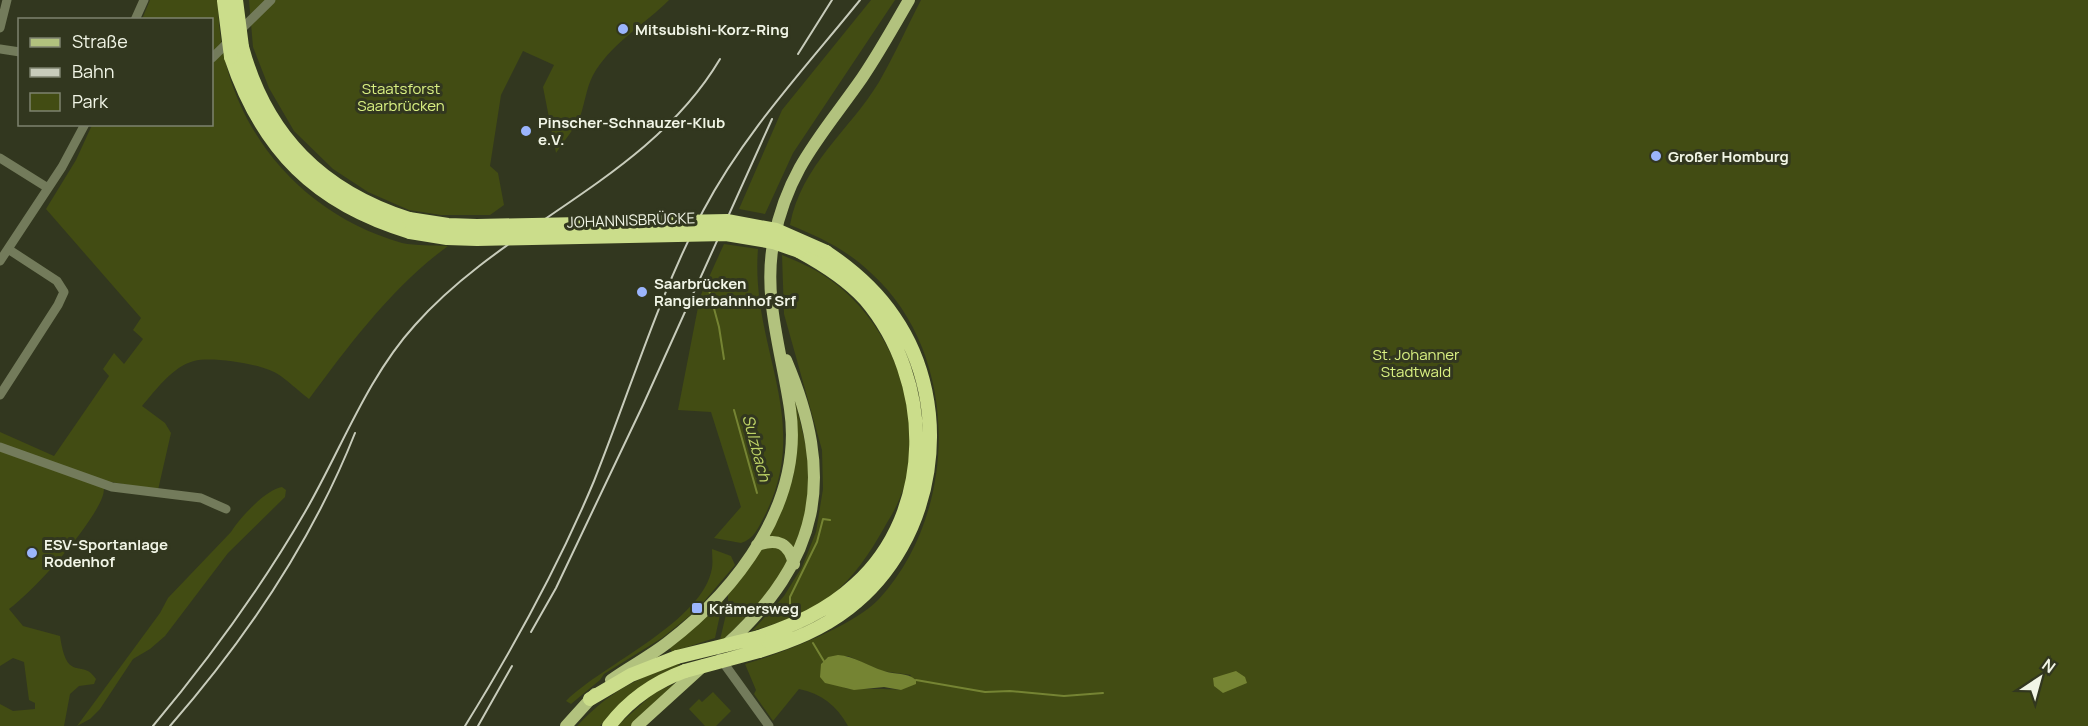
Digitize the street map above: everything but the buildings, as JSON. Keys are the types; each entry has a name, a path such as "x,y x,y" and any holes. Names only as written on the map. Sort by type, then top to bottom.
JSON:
{"highway":[{"path":"228,0 263,105 300,155 321,174 353,196 410,226"},
{"path":"228,0 231,57 252,108 268,135 305,177 336,202 359,215 410,226"},
{"name":"JOHANNISBRÜCKE","path":"410,226 727,221 776,230 826,252 852,270 881,300 895,319 913,352 926,392 929,413 928,474 911,530 891,565 851,607 801,637 759,644"},
{"name":"JOHANNISBRÜCKE","path":"410,226 447,238 477,239 726,234 752,237 791,248 842,279 875,312 896,346 904,365 912,396 916,431 915,469 911,492 896,531 871,568 856,584 813,615 759,644"},
{"path":"590,699 631,675 677,657 759,644"},
{"path":"609,726 626,707 649,689 685,671 759,644"}],"main road":[{"path":"566,726 604,685 666,644 697,618 732,580 757,545 777,507 791,461 792,430 772,306 773,241 786,194 804,157 871,65 909,0"},
{"path":"637,726 716,654 765,605 794,564 803,544 813,506 814,467 800,401 779,345"},
{"path":"757,545 774,541 784,543 791,552 794,564"}],"street":[{"path":"0,28 7,0"},
{"path":"136,18 144,0"},
{"path":"213,57 271,0"},
{"path":"0,50 18,52"},
{"path":"0,261 48,188 84,126"},
{"path":"0,158 48,188"},
{"path":"0,395 64,292 57,281 8,249"},
{"path":"0,447 112,487 201,498 226,509"},
{"path":"716,654 769,726"}],"green space":[{"path":"150,0 218,0 221,42 231,82 247,119 269,153 295,183 327,208 363,228 402,243 448,246 390,298 356,337 309,399 276,373 248,364 223,360 202,360 186,364 172,373 159,386 142,406 165,423 171,433 158,490 105,481 103,496 96,511 74,541 33,588 9,609 23,626 60,636 67,660 75,668 91,673 96,679 94,684 79,686 70,694 64,726 0,726 0,704 13,711 35,709 35,703 29,700 24,662 13,658 0,666 0,432 54,456 109,376 103,369 114,353 124,364 143,339 133,330 141,318 46,209 76,160 92,126 213,126 213,18 142,18"},
{"name":"Staatsforst Saarbrücken","path":"249,0 669,0 621,41 596,70 579,119 556,153 543,87 554,65 523,51 501,95 490,166 498,173 504,205 490,215 441,215 409,210 368,192 333,169 294,131 269,88 253,47"},
{"path":"871,0 895,0 793,153 765,214 739,209 782,110"},
{"name":"St. Johanner Stadtwald","path":"921,0 2088,0 2088,726 848,726 839,712 828,702 799,689 773,721 754,694 756,690 745,664 835,629 868,609 879,599 905,563 924,523 935,479 939,434 934,389 921,346 900,307 871,273 852,257 822,239 790,225 804,184 815,166 879,82","holes":["848,656 882,671 911,675 901,690 848,689 838,683 821,664 828,657"]},
{"path":"724,244 758,249 758,285 782,416 783,448 778,482 758,529 749,539 741,543 714,538 741,507 711,412 678,410 700,297"},
{"path":"782,255 823,275 847,294 869,317 900,375 908,406 911,438 908,470 899,500 861,565 839,589 813,608 752,631 784,596 802,567 816,532 823,489 822,450 784,314"},
{"path":"794,396 809,459 808,506 795,549 787,540 768,536 793,478 796,447"},
{"path":"282,487 286,490 285,497 228,553 165,636 150,649 133,659 100,709 90,719 77,726 160,613 168,598 254,505 268,493"},
{"path":"768,547 782,548 788,563 761,602 719,644 728,606 728,592 760,550"},
{"path":"712,549 731,556 735,565 701,605 698,605 693,613 662,638 604,674 571,704 566,701 672,624 691,606 705,588 712,568"},
{"path":"724,596 715,638 672,652 669,647"},
{"path":"679,663 679,666 649,682 620,704 600,726 577,726 612,695 649,675"},
{"path":"683,680 633,726 617,726 654,693"},
{"path":"713,692 731,711 716,726 705,726 689,709 699,699 702,702"}],"shaded area":[{"path":"838,655 855,659 884,671 909,676 916,680 916,684 901,690 884,687 854,690 825,683 820,677 821,664 828,657"},
{"path":"1236,671 1245,677 1247,683 1223,693 1214,686 1213,678"}],"waterway":[{"name":"Sulzbach","path":"709,290 719,327 724,359"},
{"name":"Sulzbach","path":"734,410 757,493"},
{"path":"790,605 790,597 817,542 823,519 830,520"},
{"path":"813,643 825,663"},
{"path":"916,680 985,692 1010,691 1064,696 1103,693"}],"railway":[{"path":"798,54 832,0"},
{"path":"465,726 501,666 566,544 594,481 658,310 703,211 719,182 756,128 860,0"},
{"path":"153,726 214,649 271,568 305,512 382,368 415,325 451,289 491,257 575,199 655,137 690,101 720,59"},
{"path":"531,632 556,588 643,405 772,119"},
{"path":"170,726 225,659 275,587 319,511 355,433"},
{"path":"478,726 512,666"}],"place":[{"name":"Mitsubishi-Korz-Ring","path":"623,29"},
{"name":"Pinscher-Schnauzer-Klub e.V.","path":"526,131"},
{"name":"Großer Homburg","path":"1656,156"},
{"name":"Saarbrücken Rangierbahnhof Srf","path":"642,292"},
{"name":"ESV-Sportanlage Rodenhof","path":"32,553"},
{"name":"Krämersweg","path":"697,608"}]}
